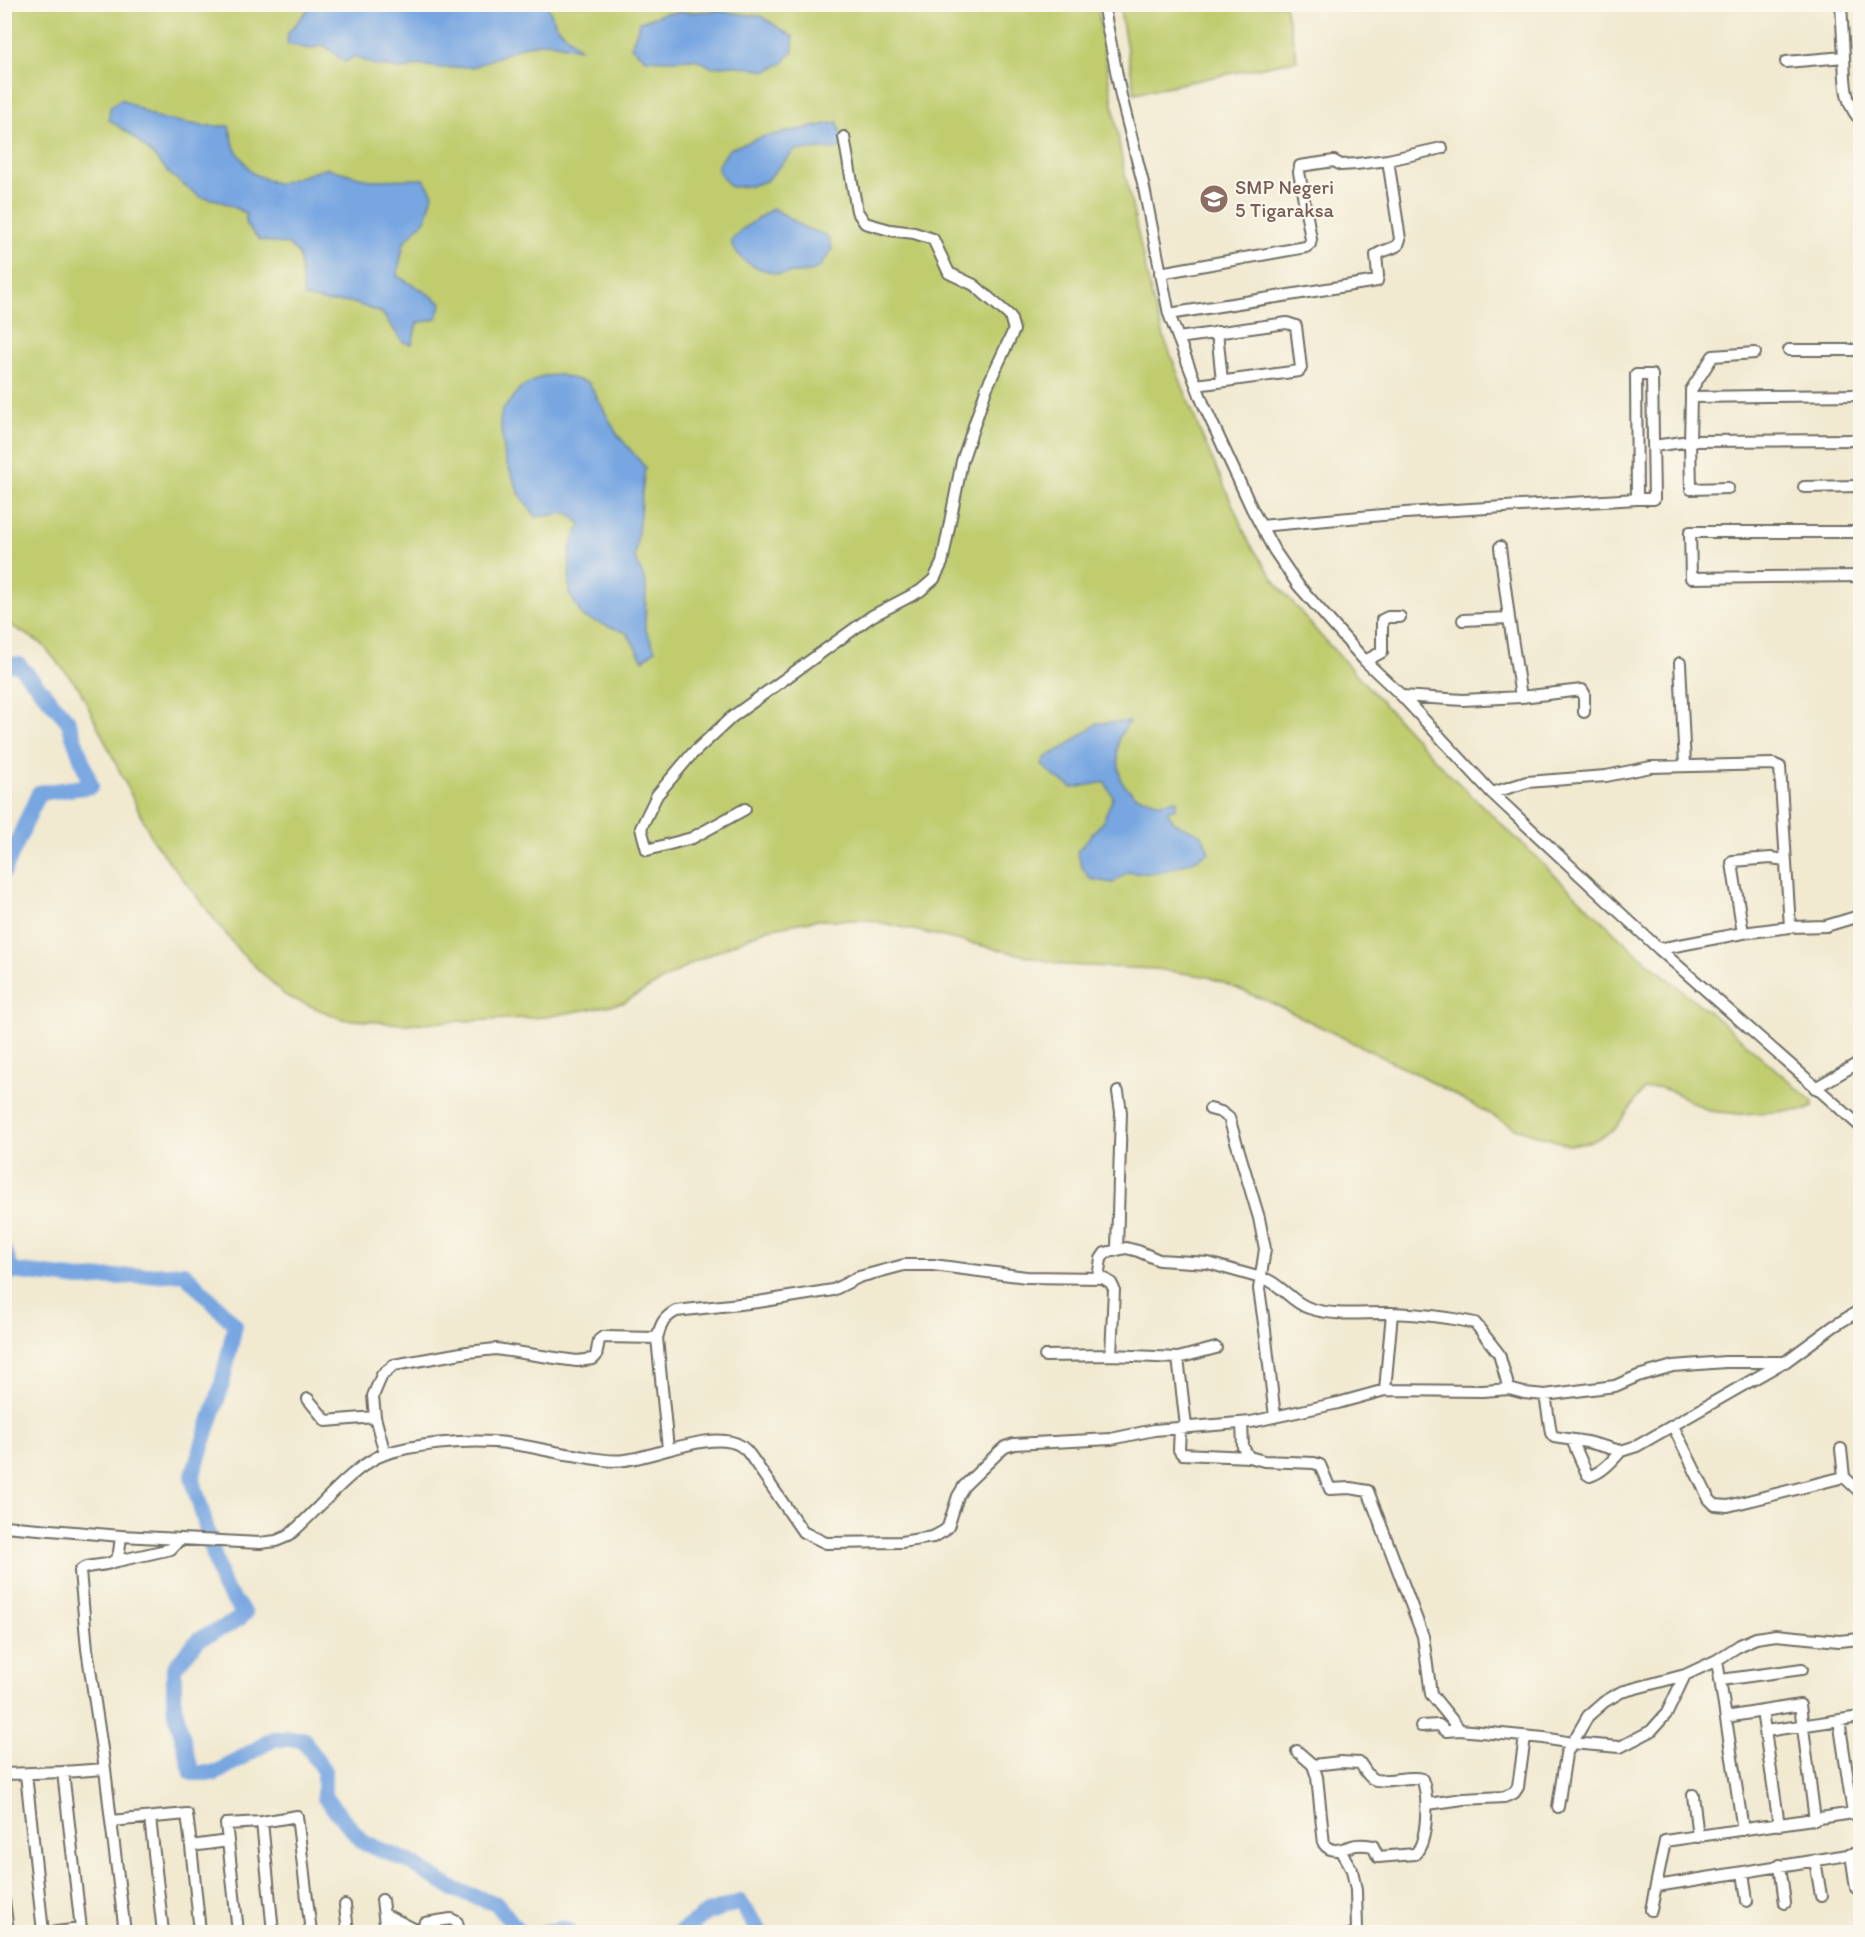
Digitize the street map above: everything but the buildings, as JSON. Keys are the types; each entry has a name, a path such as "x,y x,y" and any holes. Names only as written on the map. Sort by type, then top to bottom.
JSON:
{"street":[{"path":"1102,4 1121,96 1143,183 1169,314 1208,414 1274,550 1298,585 1365,661 1402,696 1492,793 1659,949 1860,1126"},
{"path":"1841,4 1845,82 1850,106 1860,117"},
{"path":"1786,62 1844,57"},
{"path":"745,809 692,838 646,850 641,828 657,795 699,748 732,717 872,616 920,591 934,579 942,563 962,461 987,387 1014,330 1010,316 974,285 949,273 933,239 865,223 857,211 844,137"},
{"path":"1160,273 1306,247 1310,244 1300,166 1331,161 1345,165 1442,148"},
{"path":"1169,314 1377,281 1376,255 1398,245 1400,239 1388,159"},
{"path":"1178,338 1292,323 1296,326 1301,368 1295,372 1196,385"},
{"path":"1217,332 1221,381"},
{"path":"1789,350 1860,350"},
{"path":"1728,488 1691,489 1691,390 1713,356 1755,353"},
{"path":"1261,526 1405,513 1637,500 1654,499 1652,375 1636,375 1637,500"},
{"path":"1691,397 1860,396"},
{"path":"1653,446 1690,441 1860,440"},
{"path":"1804,487 1860,486"},
{"path":"1860,532 1690,532 1691,578 1860,576"},
{"path":"1500,547 1521,697"},
{"path":"1365,661 1382,652 1382,620 1388,617 1400,617"},
{"path":"1463,620 1509,618"},
{"path":"1680,663 1686,766"},
{"path":"1402,696 1463,700 1521,697 1582,690 1584,712"},
{"path":"1492,793 1527,782 1606,776 1651,767 1773,764 1780,767 1790,927"},
{"path":"1743,933 1733,861 1771,858 1785,860"},
{"path":"1659,949 1743,933 1790,927 1826,926 1859,916"},
{"path":"1815,1088 1860,1062"},
{"path":"1116,1249 1121,1112 1118,1092"},
{"path":"1210,1109 1226,1114 1231,1122 1259,1218 1265,1249 1258,1289 1267,1339 1275,1416"},
{"path":"1098,1277 1101,1259 1105,1253 1116,1249 1133,1249 1166,1261 1208,1263 1261,1278 1275,1283 1300,1305 1312,1309 1349,1313 1448,1317 1475,1323 1499,1354 1509,1389"},
{"path":"668,1449 657,1338 661,1322 676,1311 758,1302 833,1290 859,1277 904,1265 933,1265 1026,1277 1098,1277 1107,1280 1114,1288 1112,1356"},
{"path":"1572,1440 1587,1474 1596,1475 1622,1452 1637,1446 1785,1362 1860,1310"},
{"path":"1385,1390 1392,1313"},
{"path":"385,1454 375,1417 373,1396 382,1375 394,1365 496,1349 562,1359 592,1359 596,1356 599,1340 603,1337 657,1338"},
{"path":"1045,1356 1178,1358 1216,1348"},
{"path":"1178,1358 1183,1427 1179,1450 1182,1454 1314,1463 1320,1465 1330,1489 1350,1488 1368,1491 1423,1636 1431,1694 1460,1730"},
{"path":"4,1526 121,1536 260,1543 276,1541 288,1536 352,1476 371,1461 385,1454 418,1447 476,1441 625,1461 668,1449 722,1441 741,1446 750,1455 803,1532 826,1543 901,1542 933,1537 944,1531 948,1527 960,1491 1005,1447 1014,1444 1111,1439 1154,1430 1242,1423 1385,1390 1509,1389 1545,1395 1616,1386 1638,1376 1673,1366 1725,1362 1785,1362"},
{"path":"1545,1395 1551,1433 1554,1437 1622,1452"},
{"path":"309,1399 326,1421 375,1417"},
{"path":"1242,1423 1243,1447 1248,1457"},
{"path":"1673,1426 1709,1500 1715,1504 1728,1506 1844,1477"},
{"path":"1840,1449 1844,1477 1860,1492"},
{"path":"113,1562 118,1557 121,1536"},
{"path":"124,1932 105,1768 87,1649 80,1571 88,1566 171,1549 180,1539"},
{"path":"1558,1807 1566,1754 1588,1716 1604,1702 1622,1692 1684,1676 1756,1638 1776,1635 1839,1641 1860,1639"},
{"path":"1717,1660 1743,1830"},
{"path":"1721,1680 1802,1669"},
{"path":"1421,1726 1439,1725 1445,1731 1460,1730 1620,1747 1651,1731 1667,1713 1684,1676"},
{"path":"1726,1717 1800,1705 1815,1820"},
{"path":"1762,1711 1779,1825"},
{"path":"1766,1731 1860,1717"},
{"path":"1651,1910 1665,1841 1857,1812 1839,1720"},
{"path":"1428,1804 1504,1797 1514,1793 1518,1787 1525,1737"},
{"path":"1297,1751 1313,1765 1317,1777 1324,1844 1330,1850 1346,1850 1351,1846 1368,1845 1372,1846 1378,1857 1415,1854 1421,1849 1428,1804 1424,1782 1420,1778 1377,1780 1372,1778 1360,1763 1340,1762 1313,1765"},
{"path":"4,1774 105,1768"},
{"path":"56,1932 81,1929 63,1772"},
{"path":"26,1774 43,1932"},
{"path":"1694,1795 1698,1837"},
{"path":"111,1821 188,1814 200,1932"},
{"path":"238,1932 226,1824 262,1822 297,1816 311,1932"},
{"path":"150,1818 163,1932"},
{"path":"262,1822 273,1932"},
{"path":"191,1846 228,1841"},
{"path":"1340,1850 1352,1870 1356,1890 1357,1929 1354,1932"},
{"path":"1657,1886 1856,1854 1856,1888"},
{"path":"1815,1860 1821,1896"},
{"path":"1780,1865 1785,1903"},
{"path":"1743,1872 1748,1901"},
{"path":"4,1900 8,1932"},
{"path":"382,1900 386,1932"},
{"path":"345,1905 348,1932"},
{"path":"384,1914 420,1932 425,1923 451,1919 457,1922 459,1932"}],"green space":[{"path":"5,5 1097,5 1122,160 1152,298 1165,340 1199,429 1249,542 1277,584 1320,635 1444,769 1633,950 1726,1026 1813,1102 1813,1107 1806,1110 1740,1114 1708,1111 1676,1093 1658,1087 1644,1089 1615,1129 1593,1141 1569,1145 1515,1128 1417,1074 1272,1003 1209,977 1156,969 1065,965 870,920 815,920 767,929 694,962 623,1003 545,1017 403,1024 342,1019 286,996 240,952 154,842 79,688 41,643 5,622"},
{"path":"1119,5 1285,5 1297,60 1135,93"}],"water":[{"path":"547,4 556,25 580,49 547,42 527,45 473,67 440,68 420,65 403,69 374,65 355,56 345,62 324,45 309,49 287,44 288,33 310,7 315,5"},
{"path":"715,11 761,16 793,37 793,51 783,63 767,71 732,65 711,67 696,59 646,59 631,47 640,22 665,13"},
{"path":"121,99 157,118 204,126 229,126 235,149 252,173 277,184 327,168 370,180 424,179 433,194 426,219 404,242 397,276 442,303 436,319 417,323 412,344 403,342 382,313 351,302 328,302 304,297 299,255 289,245 260,240 246,225 246,213 218,200 200,197 171,175 130,134 109,120 110,107"},
{"path":"838,122 843,144 837,149 795,150 766,181 750,186 731,187 717,167 729,149 762,137"},
{"path":"773,208 805,228 829,238 832,250 820,266 811,272 777,274 755,267 743,260 733,248 731,241 740,231"},
{"path":"560,375 589,383 617,434 645,467 635,558 646,583 645,628 655,650 643,660 627,633 583,617 569,593 570,549 581,524 568,513 536,517 521,497 505,459 500,420 502,411 520,388 543,376"},
{"path":"1129,722 1119,737 1117,752 1121,781 1134,795 1160,803 1177,800 1176,808 1167,811 1175,823 1202,835 1209,852 1190,862 1159,872 1128,872 1113,883 1090,879 1082,867 1077,852 1103,821 1113,797 1105,782 1073,788 1055,777 1042,765 1046,757 1098,723"}],"waterway":[{"path":"4,664 19,665 68,721 91,786 39,793 4,871"},
{"path":"4,1250 12,1271 81,1279 184,1273 235,1325 221,1388 192,1477 223,1587 245,1614 231,1624 199,1639 174,1668 174,1706 192,1773 216,1773 273,1739 303,1739 324,1771 324,1797 364,1843 408,1861 453,1889 497,1904 519,1932"},
{"path":"681,1932 707,1913 740,1902 760,1932"},
{"path":"545,1932 563,1929 569,1932"}],"place":[{"name":"SMP Negeri 5 Tigaraksa","path":"1214,199"}]}
